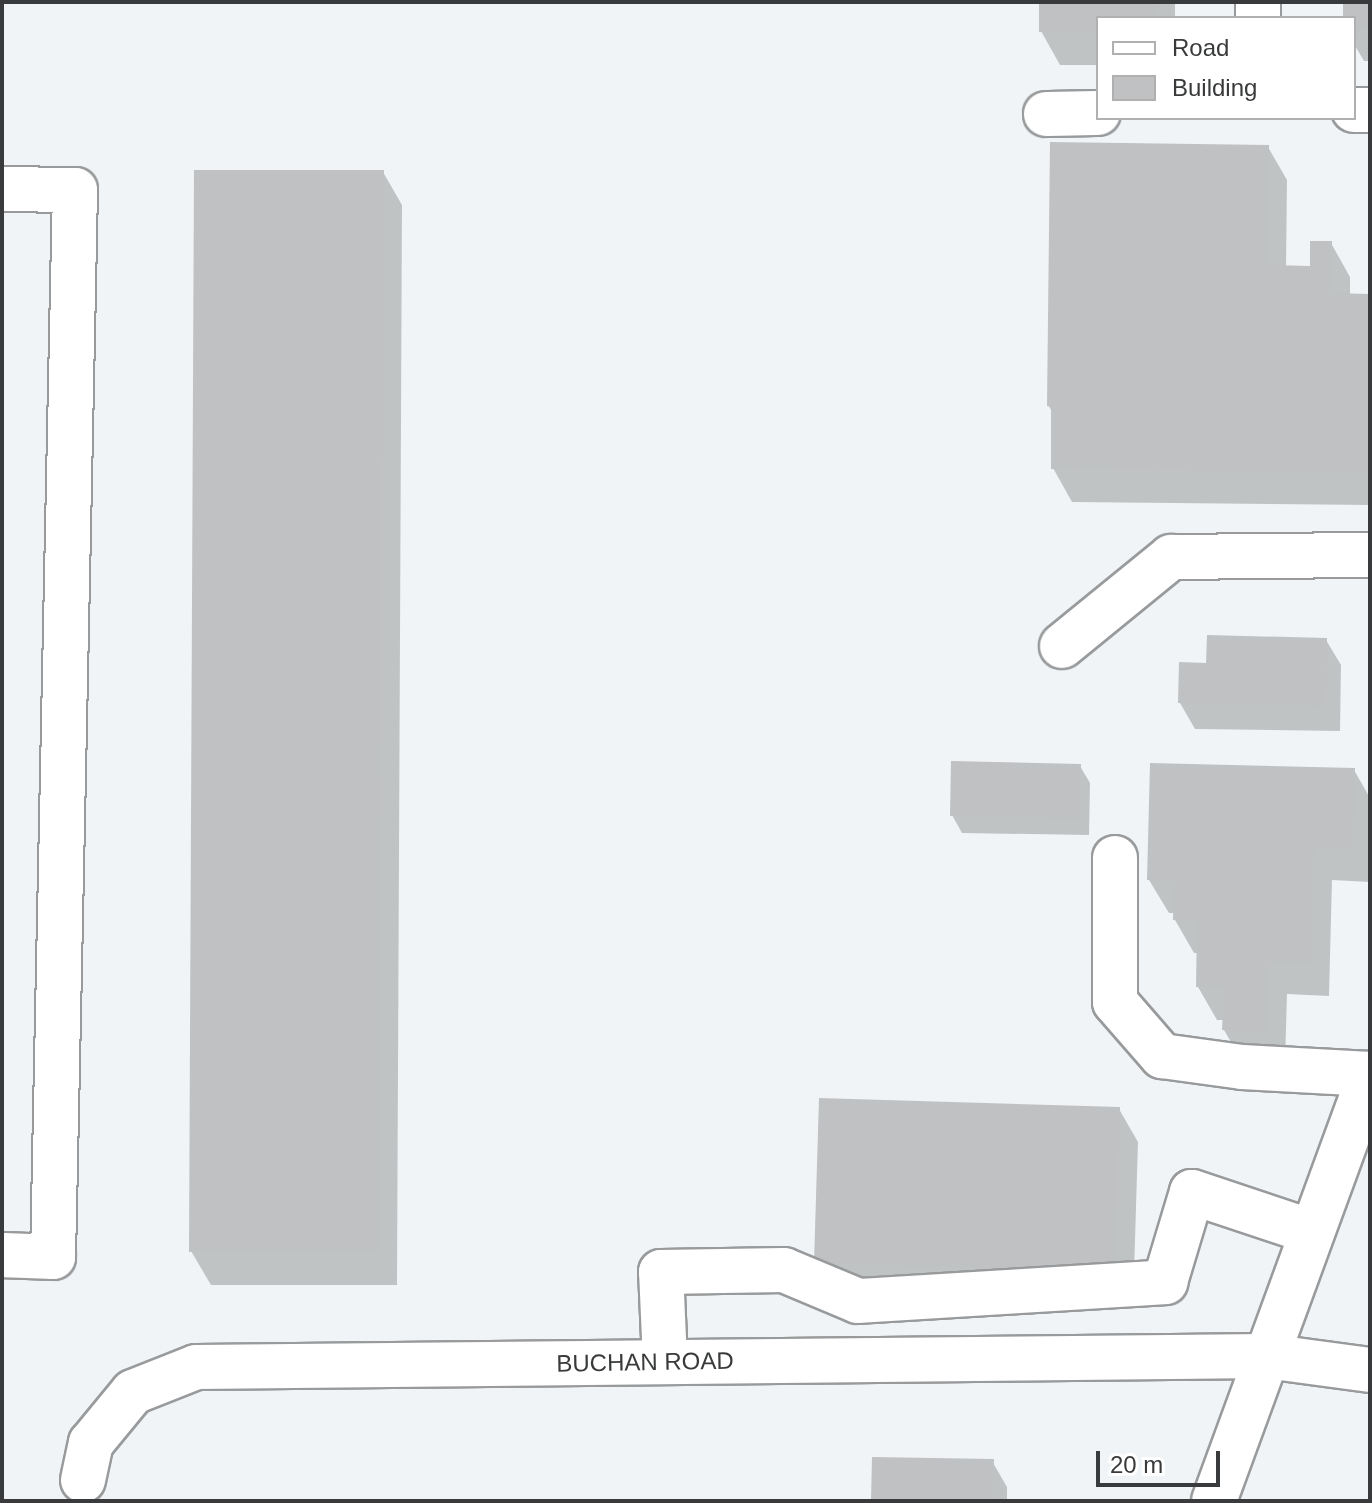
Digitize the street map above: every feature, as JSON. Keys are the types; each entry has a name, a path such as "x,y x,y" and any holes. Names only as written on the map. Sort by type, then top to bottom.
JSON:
{"street":[{"path":"1046,114 1096,113"},
{"path":"2,189 75,190 53,1257 2,1255"},
{"path":"1062,646 1171,557 1370,555"},
{"path":"1115,858 1115,1002 1162,1056 1242,1067 1370,1074 1214,1501"},
{"path":"665,1362 661,1272 784,1270 858,1301 1165,1282 1192,1192 1312,1232"},
{"path":"997,1293 1005,1358"},
{"name":"BUCHAN ROAD","path":"83,1480 91,1443 133,1392 196,1367 1266,1356 1370,1370"}],"building":[{"path":"1039,2 1156,2 1156,16 1096,16 1096,33 1039,32"},
{"path":"1343,2 1370,2 1370,29 1356,28 1356,16 1343,16"},
{"path":"1050,142 1269,145 1268,265 1310,266 1310,241 1332,241 1331,293 1370,294 1370,472 1051,469 1051,407 1047,406"},
{"path":"194,170 384,170 379,1253 189,1252"},
{"path":"1207,635 1327,638 1326,706 1178,703 1179,662 1206,663"},
{"path":"951,761 1081,764 1080,818 950,816"},
{"path":"1150,763 1355,768 1353,849 1314,848 1311,963 1269,962 1267,1032 1222,1030 1224,988 1196,987 1197,921 1173,920 1174,881 1147,880"},
{"path":"819,1098 1120,1107 1115,1272 814,1263"},
{"path":"872,1457 994,1459 993,1501 871,1501"}]}
